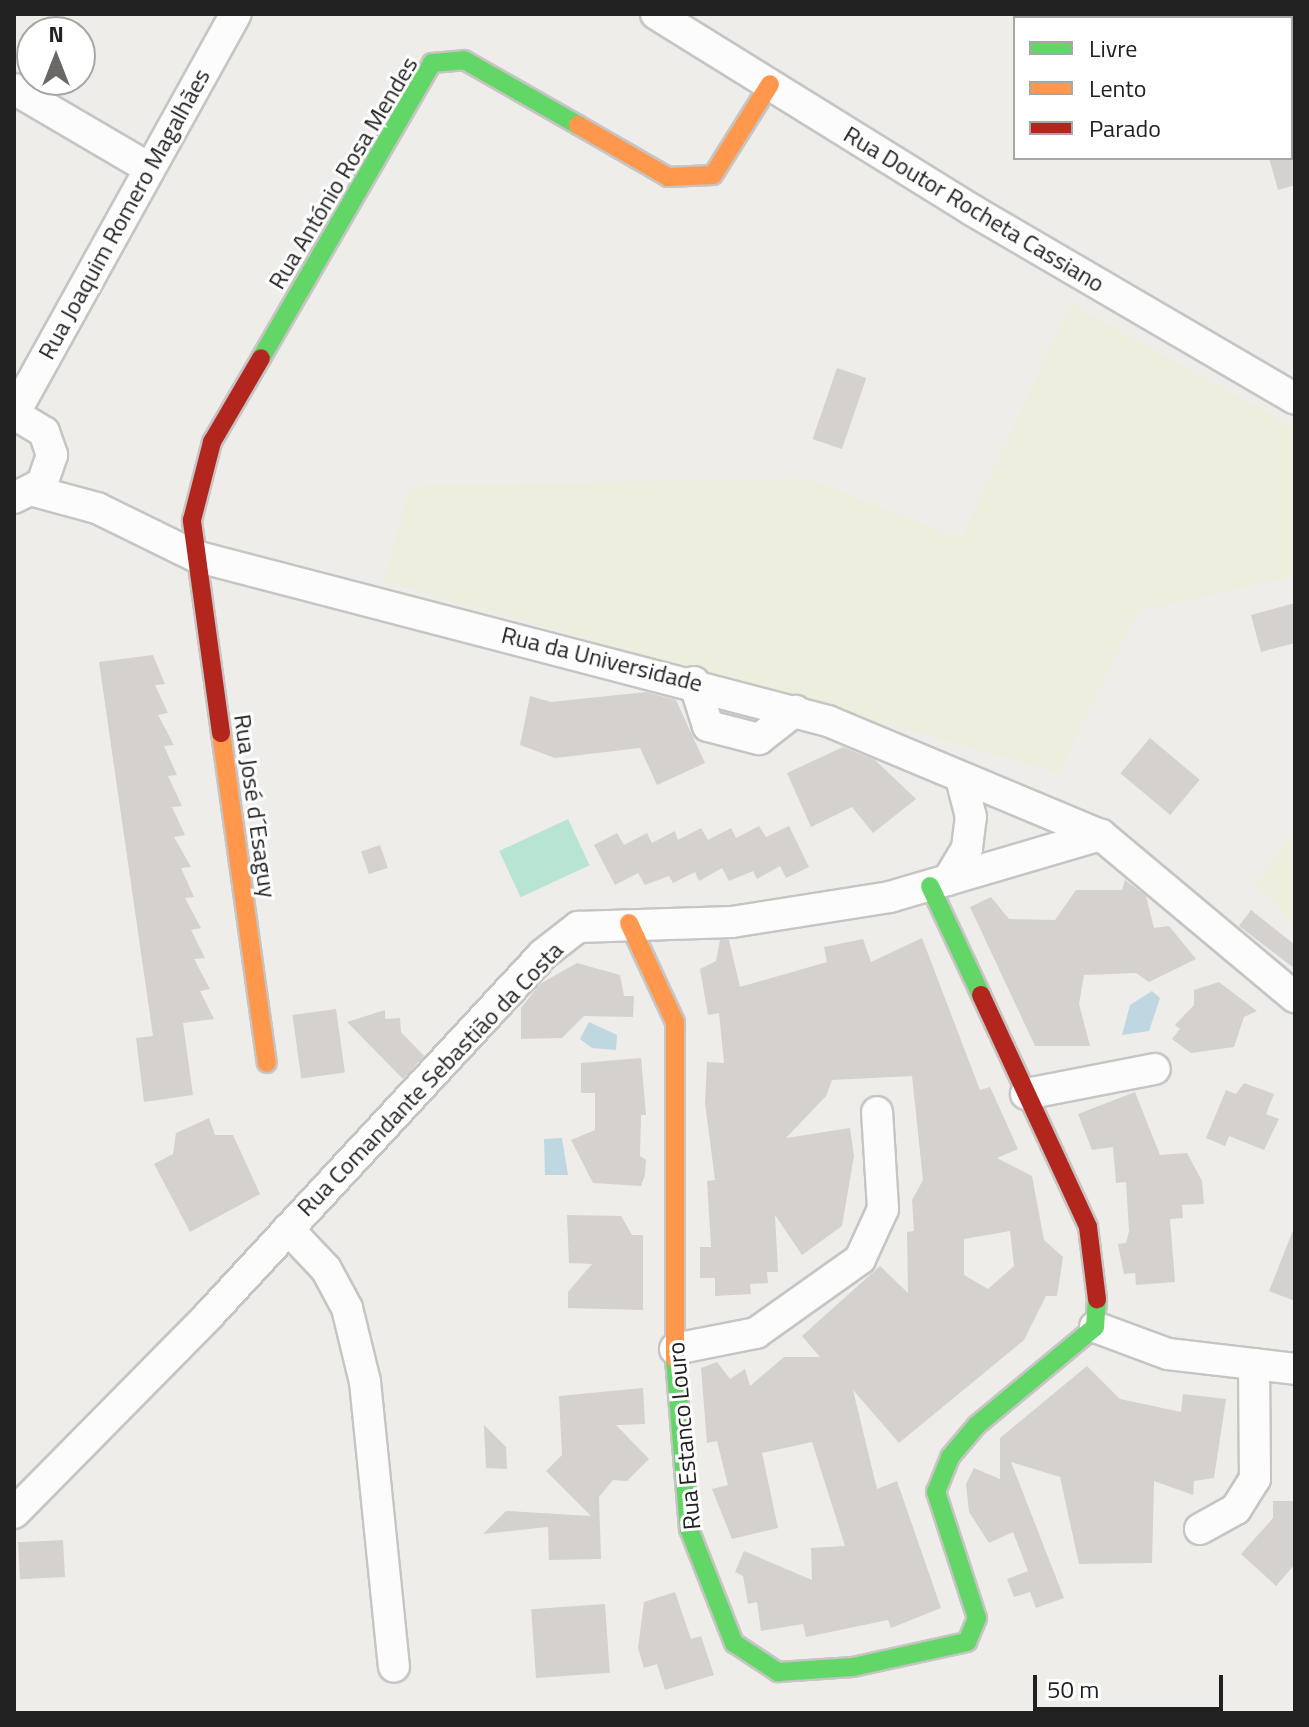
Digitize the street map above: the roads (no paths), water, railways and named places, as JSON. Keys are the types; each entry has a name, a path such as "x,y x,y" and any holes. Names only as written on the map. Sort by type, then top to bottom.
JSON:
{"street":[{"name":"Rua Joaquim Romero Magalhães","path":"14,414 147,167 236,14"},
{"name":"Rua Doutor Rocheta Cassiano","path":"656,14 1295,399"},
{"name":"Rua António Rosa Mendes","path":"195,556 192,520 212,442 432,63 464,60 668,177 688,179 713,175 770,84"},
{"path":"14,89 147,167"},
{"name":"Rua da Universidade","path":"14,414 44,432 33,485 97,508 195,556 694,682 795,711 1101,835 1295,997"},
{"name":"Rua José d´Esaguy","path":"195,556 267,1063"},
{"path":"961,778 971,817 967,848 939,883 1026,1094 1088,1227 1099,1276 1095,1327 1168,1354 1295,1369"},
{"name":"Rua Comandante Sebastião da Costa","path":"14,1513 288,1229 542,955 578,927 732,922 939,883 1101,835"},
{"name":"Rua Estanco Louro","path":"629,923 675,1022 675,1349 689,1529 734,1643 778,1672 853,1667 948,1651 967,1642 977,1618 936,1492 977,1425 1095,1327"},
{"path":"1026,1094 1155,1069"},
{"path":"675,1349 756,1333 860,1259 883,1209 877,1112"},
{"path":"288,1229 326,1269 347,1308 365,1382 394,1667"},
{"path":"1200,1529 1236,1509 1255,1479 1254,1364"}],"water":[{"path":"1152,991 1160,998 1149,1031 1122,1035 1130,1005"},
{"path":"589,1022 617,1035 616,1050 592,1048 580,1039"},
{"path":"562,1138 568,1175 545,1175 544,1139"}]}
